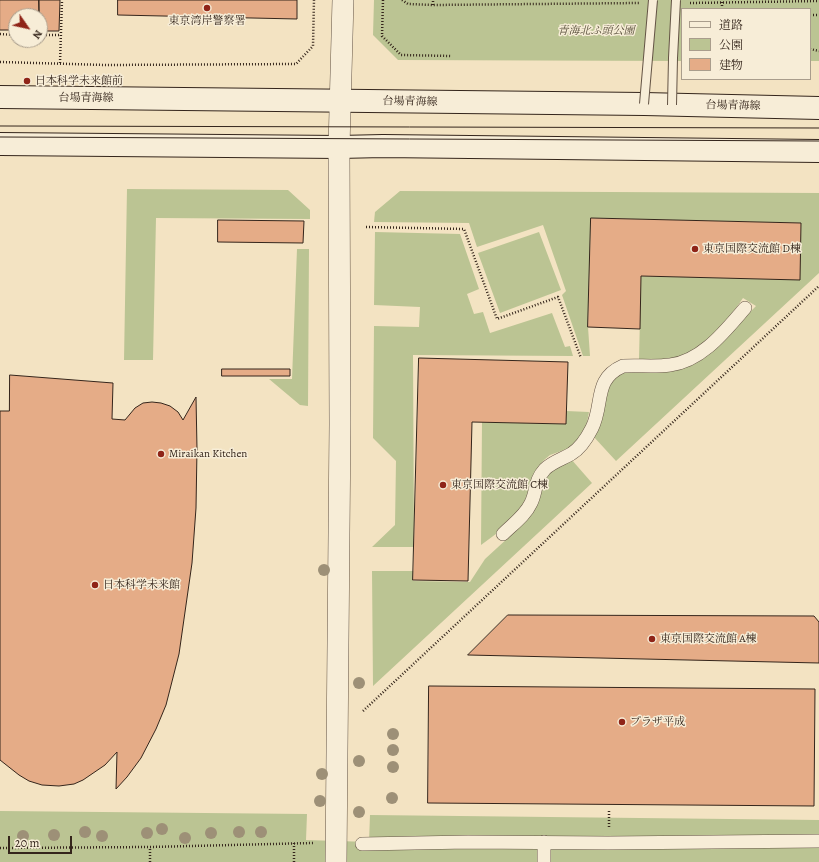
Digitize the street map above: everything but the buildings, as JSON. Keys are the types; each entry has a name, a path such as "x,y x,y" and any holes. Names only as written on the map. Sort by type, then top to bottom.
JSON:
{"main road":[{"name":"台場青海線","path":"0,97 644,104 819,108"},
{"path":"0,144 339,147 399,146 819,151"}],"street":[{"path":"336,862 340,432 339,147 343,0"},
{"path":"503,534 528,509 532,500 536,482 546,468 570,454 585,440 593,426 602,384 609,375 616,369 623,366 670,365 690,359 699,354 711,343 745,308"},
{"path":"362,844 468,842 819,841"},
{"path":"544,842 544,862"}],"lane":[{"path":"644,104 653,0"},
{"path":"672,105 673,58 679,1"}],"path":[{"path":"60,63 62,0"},
{"path":"0,62 106,65 296,64 313,46 314,0"},
{"path":"383,0 382,36 401,56 451,56"},
{"path":"402,0 408,4 433,5 644,3"},
{"path":"433,0 433,5"},
{"path":"679,1 819,1"},
{"path":"722,2 722,8"},
{"path":"48,35 61,35"},
{"path":"366,227 464,229 497,319 558,297 581,358"},
{"path":"363,711 819,286"},
{"path":"294,843 294,862"},
{"path":"0,848 150,847 313,843"},
{"path":"150,847 150,862"}],"green space":[{"name":"青海北ふ頭公園","path":"374,0 819,0 819,61 811,61 811,8 681,8 681,61 398,60 373,35"},
{"path":"127,189 288,190 310,210 310,219 156,218 153,360 124,360"},
{"path":"400,191 819,193 819,273 616,461 593,436 605,389 617,376 626,372 659,373 673,370 714,349 756,306 743,298 717,331 696,349 684,356 657,362 639,359 641,276 799,279 801,223 591,218 588,327 590,356 583,356 562,295 566,291 543,225 477,247 469,223 374,222 375,212"},
{"path":"375,232 460,234 479,289 467,294 474,314 483,312 490,333 552,313 565,347 570,346 573,356 413,355 414,547 372,547 395,525 396,461 373,438 374,326 419,327 420,307 374,305"},
{"path":"539,232 561,290 500,313 478,253"},
{"path":"297,249 309,249 308,406 300,405 269,379 292,379"},
{"path":"566,411 589,412 586,428 576,443 567,449 550,455 544,460 539,466 527,502 504,528 481,545 482,422 566,424"},
{"path":"571,459 592,483 373,686 372,571 414,571 413,581 470,582 485,559 509,537 551,471"},
{"path":"0,811 307,814 306,840 369,842 370,815 819,820 819,862 0,862"}],"tram line":[{"path":"0,126 819,128"},
{"path":"0,137 819,141"}],"place":[{"name":"東京湾岸警察署","path":"207,8"},
{"name":"日本科学未来館前","path":"27,81"},
{"name":"東京国際交流館 D棟","path":"695,249"},
{"name":"Miraikan Kitchen","path":"161,454"},
{"name":"東京国際交流館 C棟","path":"443,485"},
{"name":"日本科学未来館","path":"95,585"},
{"name":"東京国際交流館 A棟","path":"652,639"},
{"name":"プラザ平成","path":"622,722"}]}
